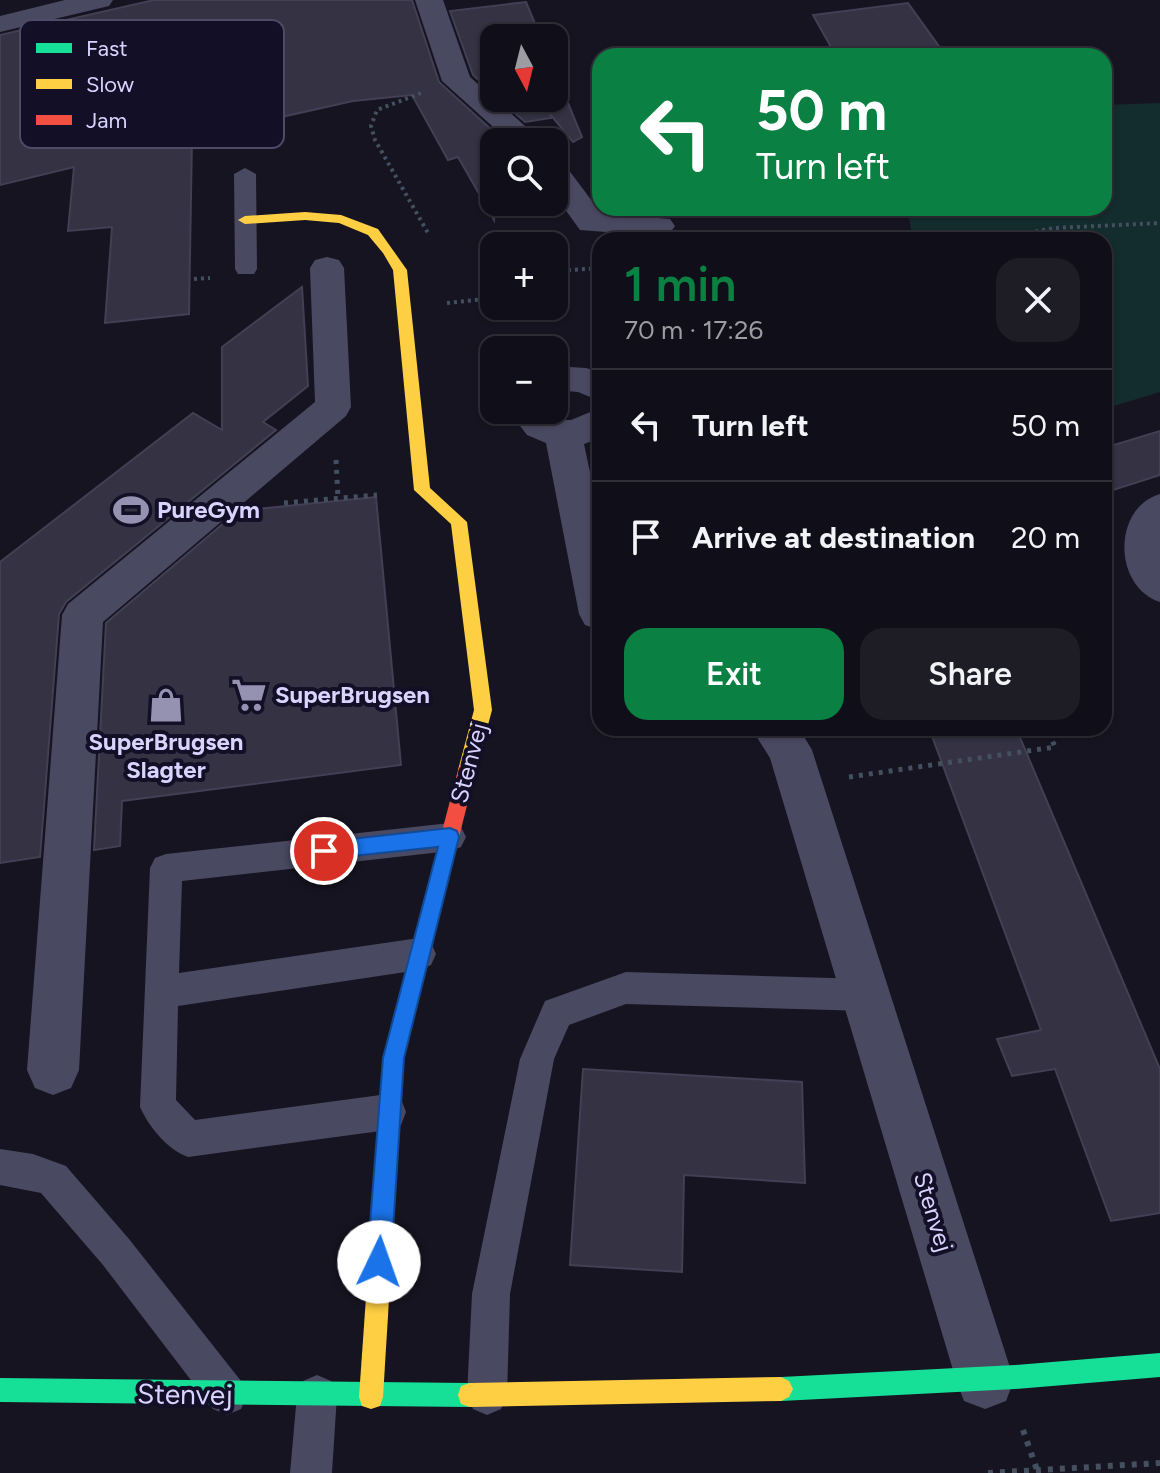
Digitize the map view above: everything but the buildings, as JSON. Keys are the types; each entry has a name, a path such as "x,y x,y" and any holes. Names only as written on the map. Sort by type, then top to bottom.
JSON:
{"street":[{"path":"0,24 99,0"},
{"path":"429,0 457,81 512,128"},
{"path":"568,191 591,223 659,226"},
{"path":"245,220 305,216 341,219 373,232 389,251 400,270 422,490"},
{"path":"53,1070 83,615 333,407 327,268"},
{"path":"568,379 586,380 592,384"},
{"path":"536,424 547,431 563,434 579,433 592,426"},
{"path":"563,434 592,575"},
{"name":"Stenvej","path":"371,1397 393,1058 483,710 459,522 422,490"},
{"path":"1160,508 1151,517 1141,543 1151,575 1160,586"},
{"name":"Stenvej","path":"779,736 790,750 985,1380"},
{"name":"Stenvej","path":"0,1390 371,1397 637,1395 985,1380 1160,1365"}],"lane":[{"path":"245,174 246,269"},
{"path":"388,1112 188,1139 158,1107 166,868 450,837"},
{"path":"162,992 419,954"},
{"path":"487,1395 491,1294 537,1059 557,1013 626,988 866,995"},
{"path":"0,1167 33,1172 53,1179 116,1252 227,1395"},
{"path":"311,1473 317,1395"}],"path":[{"path":"434,244 375,140 371,126 377,110 457,81"},
{"path":"1032,232 1160,223"},
{"path":"568,270 592,269"},
{"path":"209,510 422,490"},
{"path":"800,784 1055,747 1050,736"},
{"path":"988,1473 1160,1463"}],"green space":[{"path":"1160,103 1160,392 1112,407 1112,232 912,232 908,216 1112,216 1112,105"}],"traffic: fast":[{"path":"781,1389 1015,1377 1160,1365"},
{"path":"0,1390 470,1395"}],"traffic: slow":[{"path":"245,220 305,216 341,219 373,232 400,270 422,490 459,522 483,710 467,770"},
{"path":"371,1397 386,1169"},
{"path":"470,1395 781,1389"}],"traffic: jam":[{"path":"386,1169 393,1058 467,770"}],"place":[{"name":"PureGym","path":"131,510"},
{"name":"SuperBrugsen","path":"249,695"},
{"name":"SuperBrugsen Slagter","path":"166,705"}],"route":[{"path":"324,851 450,837 393,1058 379,1262"}]}
